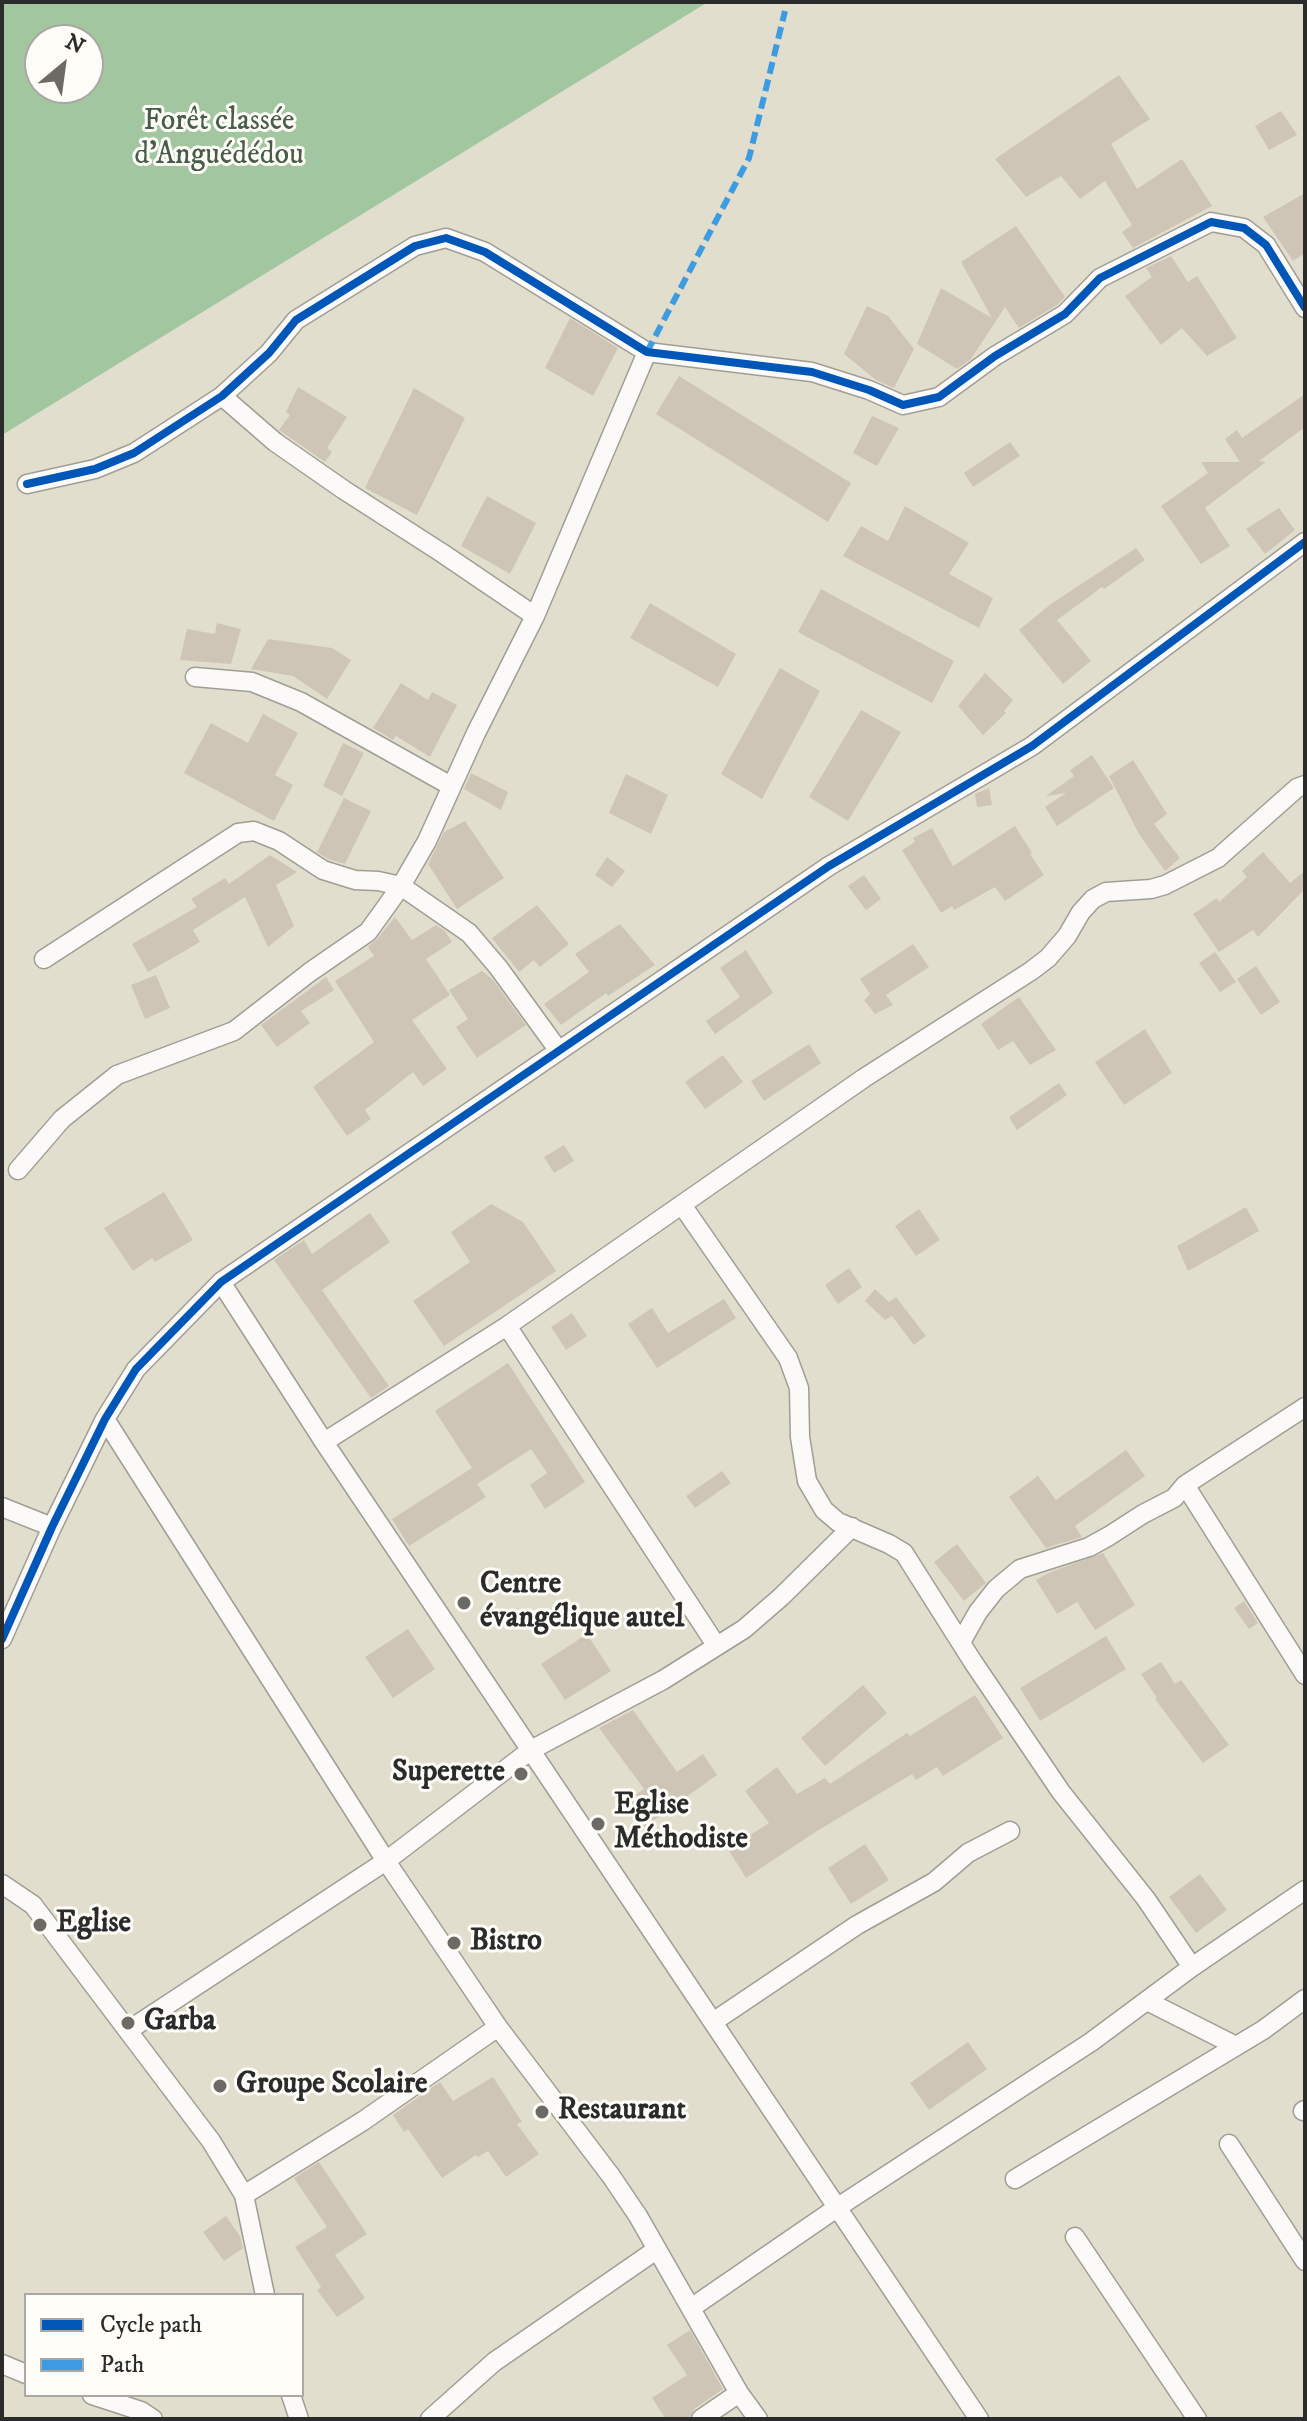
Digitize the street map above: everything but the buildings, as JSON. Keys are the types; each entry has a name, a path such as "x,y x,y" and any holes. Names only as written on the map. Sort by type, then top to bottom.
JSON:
{"street":[{"path":"27,484 95,469 134,453 222,396 269,353 296,320 415,246 446,238 485,252 647,352 812,372 869,390 903,405 939,397 995,356 1065,314 1100,278 1211,222 1244,228 1266,245 1305,308"},
{"path":"18,1170 62,1119 117,1075 234,1031 368,932 401,886 427,841 476,733 535,616 647,352"},
{"path":"222,396 275,442 535,616"},
{"path":"2,1639 105,1419 136,1369 221,1282 829,866 1032,746 1305,542"},
{"path":"195,677 252,682 301,702 451,786"},
{"path":"324,1442 507,1326 864,1078 1040,965 1067,936 1093,899 1106,892 1151,889 1191,873 1218,858 1297,788 1305,785"},
{"path":"44,959 238,833 254,831 279,841 323,870 355,880 401,886 469,933 498,967 559,1051"},
{"path":"682,1205 788,1358 799,1388 800,1437 807,1481 824,1510 838,1522 904,1553 1061,1792 1146,1899 1192,1967"},
{"path":"221,1282 324,1442 979,2419"},
{"path":"507,1326 716,1645"},
{"path":"961,1642 996,1589 1020,1569 1089,1547 1174,1498 1185,1485 1305,1407"},
{"path":"105,1419 386,1861 498,2027 638,2216 739,2393 758,2419"},
{"path":"1185,1485 1305,1675"},
{"path":"2,1507 52,1527"},
{"path":"129,2030 386,1861 531,1750 663,1680 744,1629 852,1527"},
{"path":"713,2022 857,1925 934,1882 968,1853 1010,1831"},
{"path":"2,1884 33,1905 211,2141 244,2195 265,2293"},
{"path":"691,2308 838,2207 1091,2042 1192,1967 1305,1890"},
{"path":"1147,2001 1236,2046"},
{"path":"1015,2179 1263,2030 1300,2003 1305,2024"},
{"path":"244,2195 363,2121 498,2027"},
{"path":"1229,2144 1298,2232 1305,2261"},
{"path":"1075,2237 1197,2419"},
{"path":"430,2419 494,2362 656,2250"},
{"path":"2,2364 24,2373"},
{"path":"701,2419 739,2393"},
{"path":"98,2397 141,2411 153,2419"},
{"path":"292,2397 299,2419"}],"green space":[{"name":"Forêt classée d’Anguédédou","path":"2,2 708,2 2,435"}],"marked path":[{"path":"647,352 749,158 785,11"}],"cycle path":[{"path":"27,484 95,469 134,453 222,396 269,353 296,320 415,246 446,238 485,252 647,352 812,372 869,390 903,405 939,397 995,356 1065,314 1100,278 1211,222 1244,228 1266,245 1305,308"},
{"path":"2,1639 105,1419 136,1369 221,1282 829,866 1032,746 1305,542"}],"place":[{"name":"Centre évangélique autel","path":"464,1603"},
{"name":"Superette","path":"521,1774"},
{"name":"Eglise Méthodiste","path":"598,1824"},
{"name":"Eglise","path":"40,1925"},
{"name":"Bistro","path":"454,1943"},
{"name":"Garba","path":"128,2023"},
{"name":"Groupe Scolaire","path":"220,2086"},
{"name":"Restaurant","path":"542,2112"}]}
